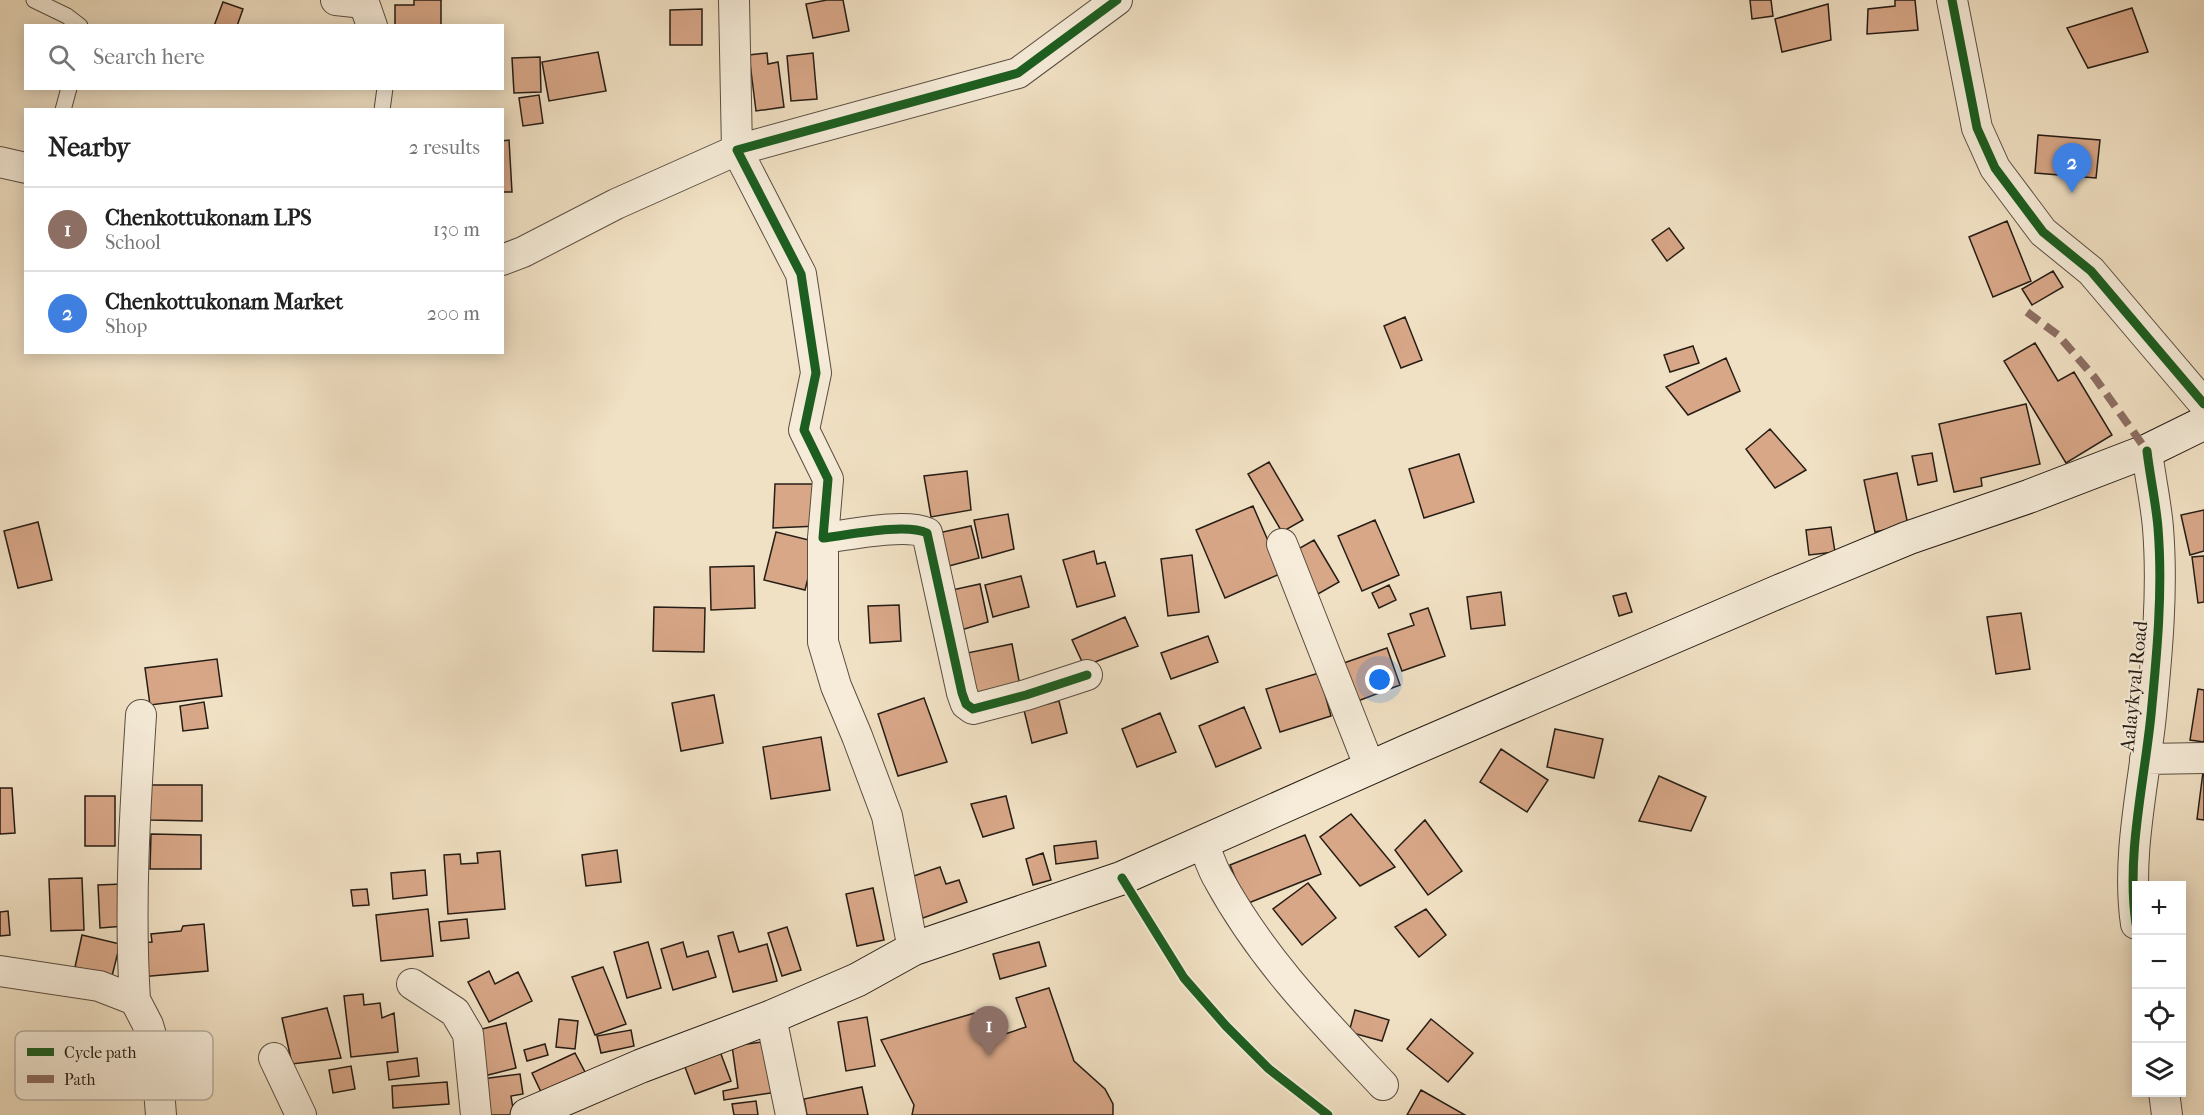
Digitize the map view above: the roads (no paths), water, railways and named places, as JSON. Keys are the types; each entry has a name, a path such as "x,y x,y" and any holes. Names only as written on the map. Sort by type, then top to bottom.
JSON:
{"main road":[{"path":"527,1115 641,1066 771,1017 857,980 913,949 1122,878 1370,768 1908,538 2030,496 2146,451 2204,423"}],"street":[{"path":"336,0 364,3 371,24"},
{"path":"734,0 737,150 801,274 816,373 804,430 828,479 823,538 823,642 836,686 887,816 913,949"},
{"path":"1952,0 1977,128 1995,168 2043,232 2091,271 2204,404"},
{"path":"504,259 523,252 616,204 737,150 1018,73 1105,3"},
{"path":"0,162 24,168"},
{"name":"Aalaykyal Road","path":"2134,881 2137,824 2160,618 2158,528 2146,451"},
{"path":"823,538 904,529 918,529 927,533 962,693 966,704 973,709 1087,675"},
{"path":"1282,544 1370,768"},
{"path":"141,715 133,849 131,938 135,999 150,1031"},
{"path":"2145,759 2204,758"},
{"path":"1203,842 1218,879 1266,956 1324,1023 1383,1084"},
{"path":"0,970 99,986 135,999"},
{"path":"412,984 455,1012 468,1034 476,1115"},
{"path":"771,1017 791,1115"},
{"path":"274,1058 301,1115"},
{"path":"2165,1097 2167,1115"},
{"path":"161,1100 162,1115"}],"lane":[{"path":"34,0 68,16 78,24"},
{"path":"64,108 68,90"},
{"path":"382,108 385,90"}],"place":[{"name":"Chenkottukonam Market","path":"2072,193"},
{"name":"Chenkottukonam LPS","path":"989,1056"}]}
